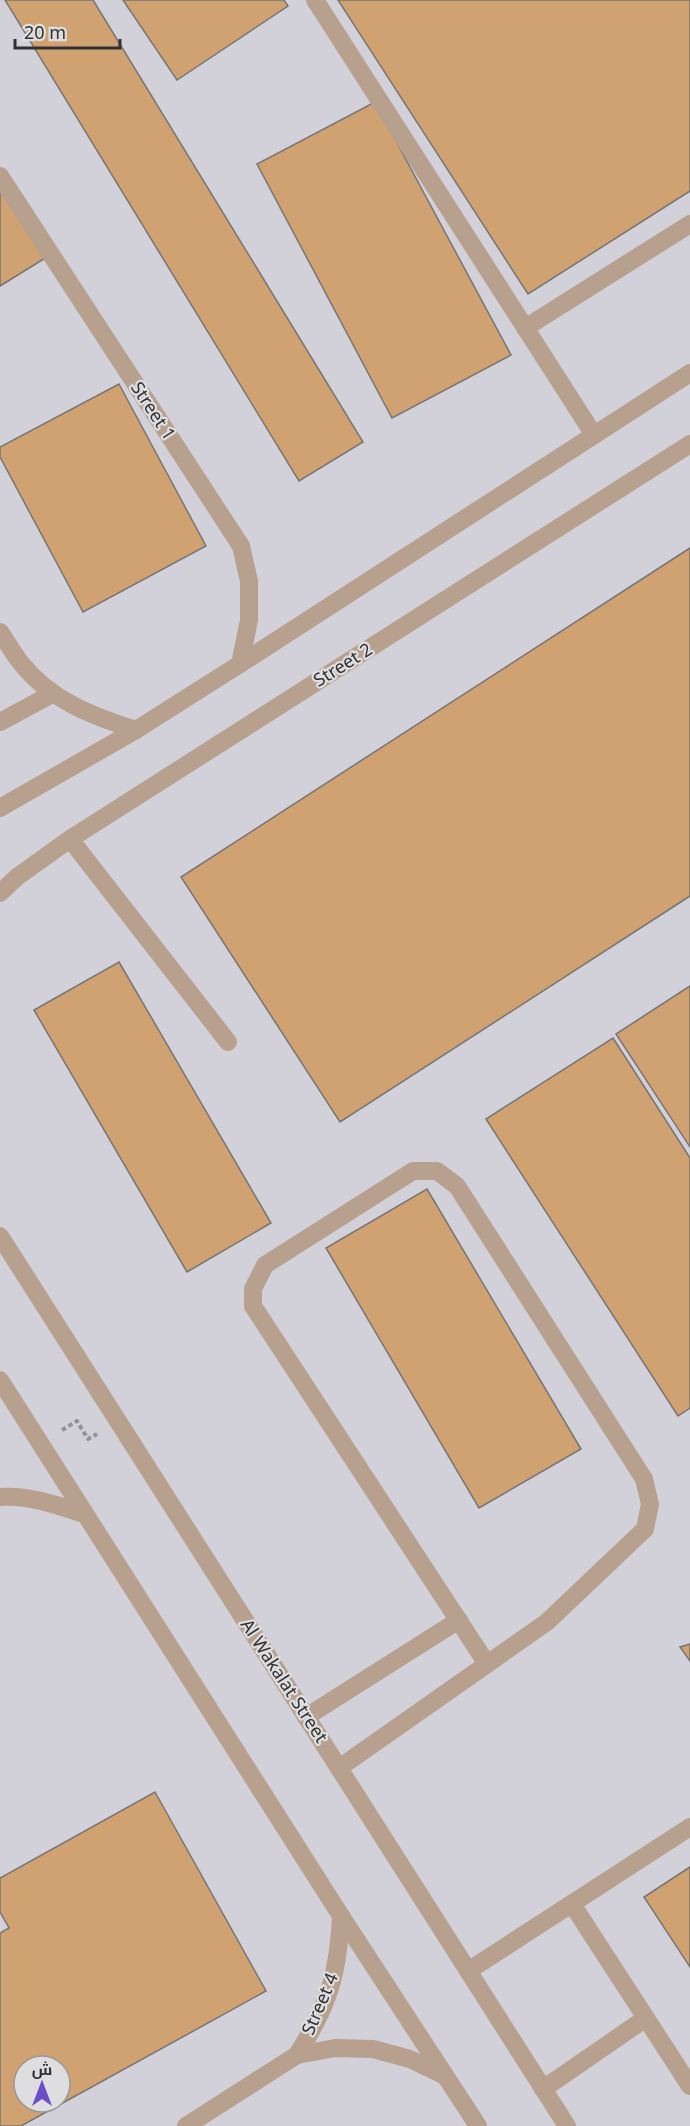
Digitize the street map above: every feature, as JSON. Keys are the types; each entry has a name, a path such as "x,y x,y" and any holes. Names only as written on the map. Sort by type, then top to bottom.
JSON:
{"street":[{"path":"315,0 594,435"},
{"name":"Street 1","path":"0,176 241,546 249,581 249,620 240,664"},
{"path":"525,328 690,224"},
{"path":"0,808 135,730 240,664 690,373"},
{"name":"Street 2","path":"0,892 16,877 70,838 690,444"},
{"path":"0,632 22,664 52,694 88,714 135,730"},
{"path":"0,722 52,694"},
{"path":"70,838 228,1042"},
{"path":"339,1767 487,1664 547,1622 645,1529 650,1504 644,1479 457,1186 437,1171 413,1171 265,1265 254,1289 254,1306 487,1664"},
{"name":"Al Wakalat Street","path":"0,1236 567,2126"},
{"path":"0,1380 341,1916 478,2126"},
{"path":"0,1497 49,1502 84,1514"},
{"path":"306,1717 459,1620"},
{"path":"468,1971 690,1827"},
{"path":"572,1904 690,2086"},
{"name":"Street 4","path":"297,2055 317,2023 331,1989 339,1953 341,1916"},
{"path":"543,2089 646,2018"},
{"name":"Street 4","path":"186,2126 297,2055 334,2048 373,2049 410,2059 445,2076"}],"path":[{"path":"40,1442 77,1421 88,1439 118,1422"}],"shaded area":[{"path":"0,0 591,0 690,153 690,2126 0,2126"}],"building":[{"path":"5,0 93,0 363,442 299,481"},
{"path":"123,0 284,0 288,6 177,80"},
{"path":"338,0 690,0 690,191 528,294"},
{"path":"375,102 511,355 392,418 257,164"},
{"path":"0,181 47,257 0,286"},
{"path":"119,384 206,546 83,612 0,457 0,447"},
{"path":"690,548 690,896 340,1122 181,877"},
{"path":"119,962 271,1223 187,1272 34,1010"},
{"path":"690,986 690,1147 616,1034"},
{"path":"613,1038 690,1158 690,1408 678,1416 486,1119"},
{"path":"427,1189 581,1449 479,1508 326,1248"},
{"path":"690,1644 690,1661 680,1647"},
{"path":"155,1792 266,1991 72,2098 72,2054 12,2054 12,2114 43,2114 21,2126 0,2126 0,1933 9,1928 0,1912 0,1878"},
{"path":"690,1867 690,1967 644,1897"}]}
